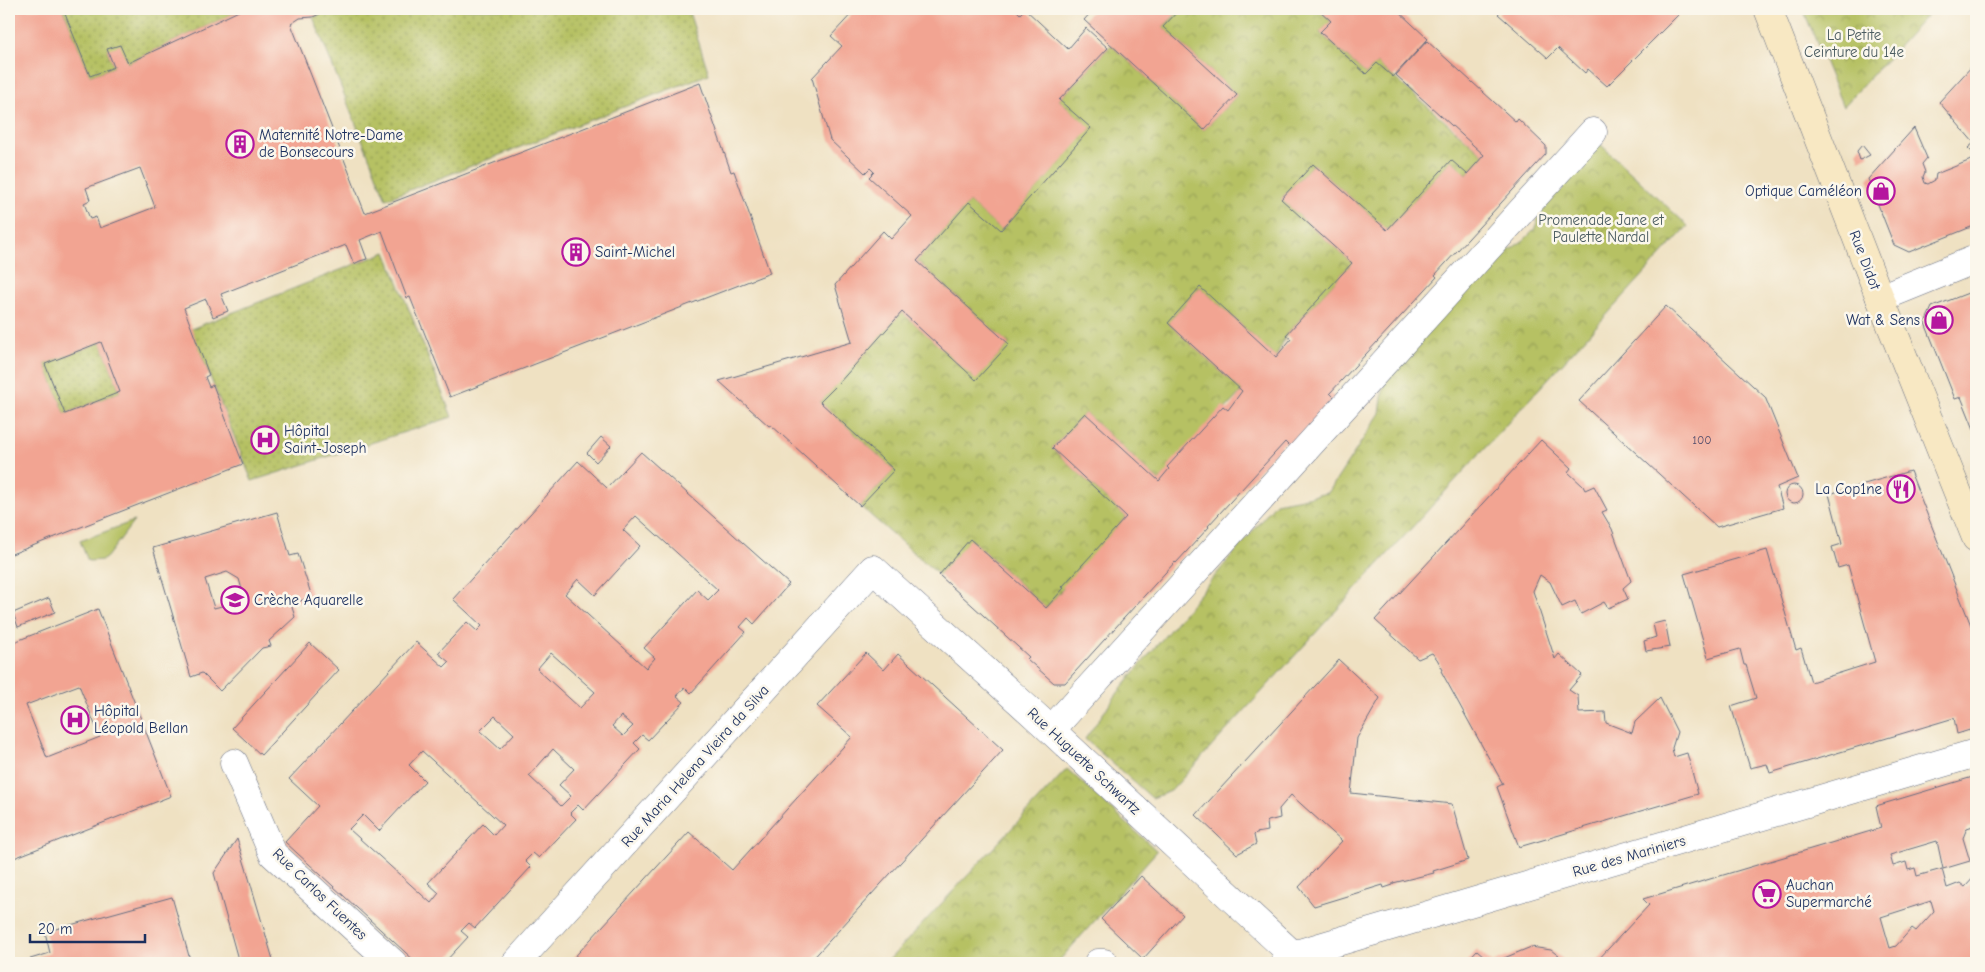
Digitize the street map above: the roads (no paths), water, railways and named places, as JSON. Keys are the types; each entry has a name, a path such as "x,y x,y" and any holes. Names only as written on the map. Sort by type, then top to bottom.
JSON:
{"street":[{"name":"Rue Didot","path":"1768,9 1880,298 1976,538"},
{"path":"1051,730 1593,132"},
{"path":"1880,298 1976,259"},
{"name":"Rue Huguette Schwartz","path":"873,569 1051,730 1289,959"},
{"name":"Rue Maria Helena Vieira da Silva","path":"516,963 873,569"},
{"name":"Rue des Mariniers","path":"1289,959 1976,753"},
{"name":"Rue Carlos Fuentes","path":"234,763 273,854 393,963"},
{"path":"1098,963 1104,963"}],"place":[{"name":"Maternité Notre-Dame de Bonsecours","path":"240,144"},
{"name":"Optique Caméléon","path":"1881,191"},
{"name":"Saint-Michel","path":"576,252"},
{"name":"Wat & Sens","path":"1939,320"},
{"name":"Hôpital Saint-Joseph","path":"265,440"},
{"name":"La Cop1ne","path":"1901,489"},
{"name":"Crèche Aquarelle","path":"235,600"},
{"name":"Hôpital Léopold Bellan","path":"75,720"},
{"name":"Auchan Supermarché","path":"1767,894"}],"park label":[{"name":"La Petite Ceinture du 14e","path":"1854,44"},
{"name":"Promenade Jane et Paulette Nardal","path":"1601,228"}]}
